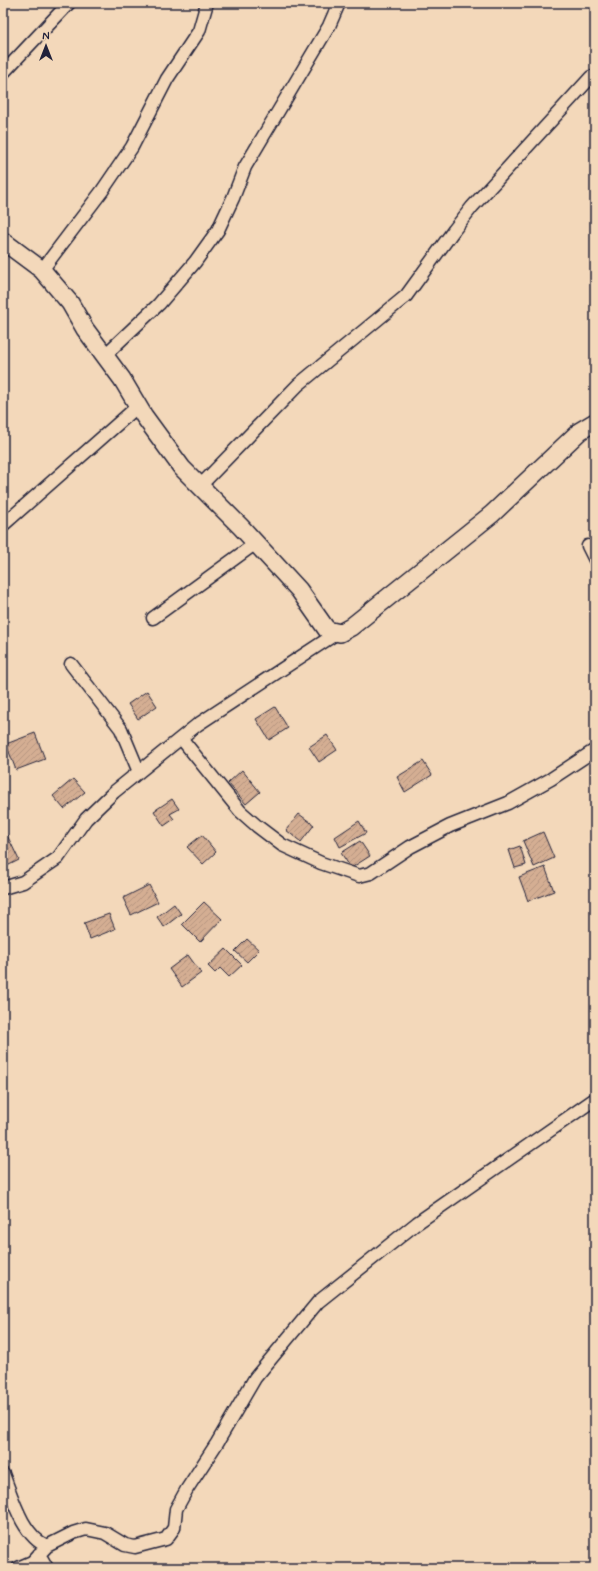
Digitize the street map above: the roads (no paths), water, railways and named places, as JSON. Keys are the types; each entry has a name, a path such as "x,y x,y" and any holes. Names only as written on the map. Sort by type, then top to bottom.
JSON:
{"street":[{"path":"3,73 69,3"},
{"path":"42,270 102,191 132,147 168,79 199,31 206,3"},
{"path":"104,355 159,304 195,262 218,230 245,167 329,26 339,3"},
{"path":"200,486 298,385 406,296 472,207 591,77 595,76"},
{"path":"3,241 42,270 70,303 85,329 122,378 138,406 182,468 256,543 299,590 327,630 336,633"},
{"path":"3,525 138,406"},
{"path":"3,888 23,882 58,858 86,819 139,772 197,725 336,633 351,626 492,514 580,431 595,422"},
{"path":"153,618 256,543"},
{"path":"588,546 595,560"},
{"path":"72,664 121,729 139,772"},
{"path":"181,738 240,811 257,826 282,845 321,863 359,876 371,873 410,847 450,826 508,802 551,779 595,750"},
{"path":"18,1568 32,1562 43,1550 73,1533 86,1529 105,1533 125,1545 135,1547 166,1539 174,1528 176,1509 187,1489 217,1443 255,1378 318,1302 417,1223 595,1099"},
{"path":"3,1474 22,1521 43,1550 47,1568"}]}
